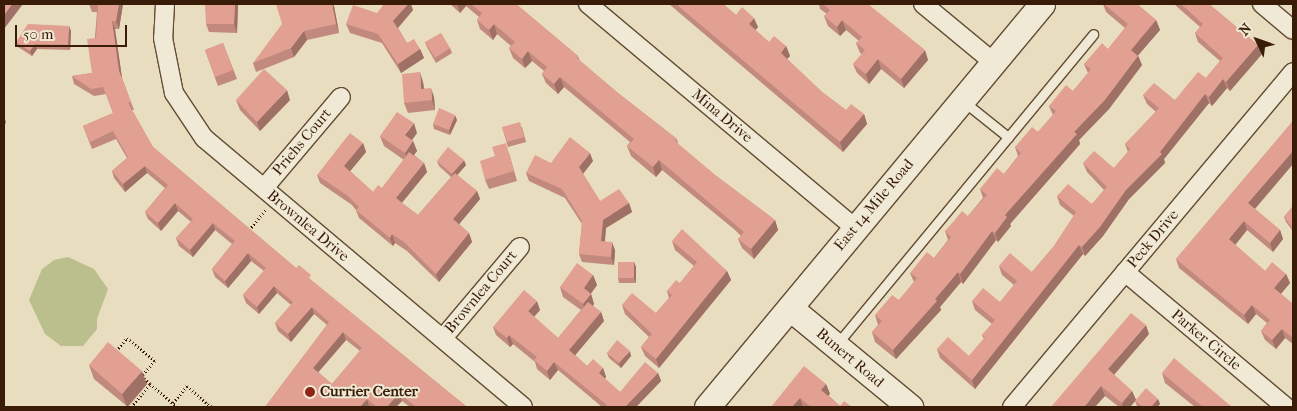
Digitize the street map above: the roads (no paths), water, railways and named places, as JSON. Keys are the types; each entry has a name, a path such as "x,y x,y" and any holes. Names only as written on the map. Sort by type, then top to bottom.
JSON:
{"main road":[{"name":"East 14 Mile Road","path":"707,407 1042,4"},
{"name":"Bunert Road","path":"790,308 910,407"}],"street":[{"name":"Brownlea Drive","path":"165,4 162,38 166,66 182,108 204,138 523,407"},
{"name":"Mina Drive","path":"588,4 855,228"},
{"path":"923,4 994,62"},
{"path":"1262,4 1293,30"},
{"name":"Peck Drive","path":"1012,407 1293,72"},
{"name":"Priehs Court","path":"264,188 341,97"},
{"name":"Brownlea Court","path":"443,338 520,246"},
{"name":"Parker Circle","path":"1125,272 1286,407"}],"lane":[{"path":"835,346 1093,34"},
{"path":"962,100 1008,137"}],"place":[{"name":"Currier Center","path":"310,392"}]}
